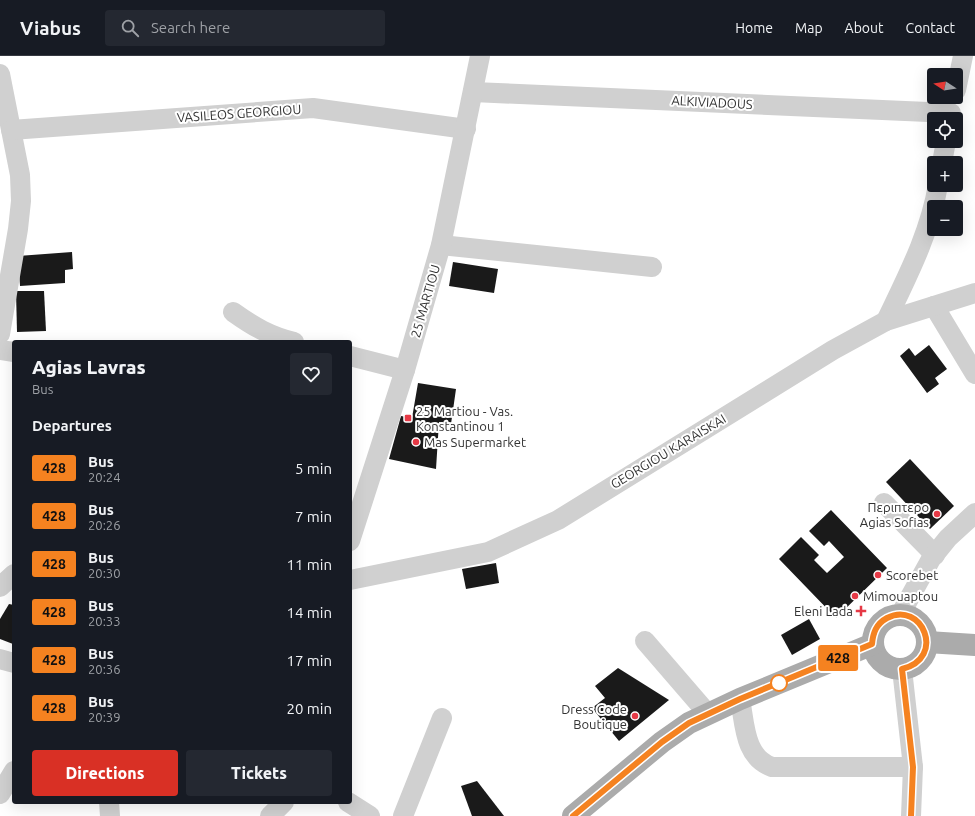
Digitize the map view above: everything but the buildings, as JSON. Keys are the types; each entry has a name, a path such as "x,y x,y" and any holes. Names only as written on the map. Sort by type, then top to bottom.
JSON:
{"main road":[{"path":"900,615 916,620 924,630 927,642 926,650 917,663 902,669 894,669 879,660 874,652 872,644 873,635 877,627 887,618 900,615"},
{"path":"927,642 975,645"},
{"path":"573,816 662,742 689,723 740,699 872,644"}],"street":[{"name":"25 MARTIOU","path":"352,535 405,370 441,245 480,56"},
{"path":"961,68 963,56"},
{"path":"0,74 20,175 21,201 6,256 0,334"},
{"name":"ALKIVIADOUS","path":"473,92 952,110"},
{"name":"VASILEOS GEORGIOU","path":"11,130 314,108 466,129"},
{"path":"886,321 914,264 935,205 937,192"},
{"path":"441,245 652,267"},
{"name":"GEORGIOU KARAISKAI","path":"352,580 488,552 558,520 833,350 886,321 975,293"},
{"path":"934,306 975,374"},
{"path":"233,312 251,325 273,337 286,340"},
{"path":"0,350 12,352"},
{"path":"352,357 405,370"},
{"path":"884,503 935,555"},
{"path":"900,615 935,555 948,538 975,513"},
{"path":"0,588 12,576"},
{"path":"645,641 708,714"},
{"path":"0,659 12,662"},
{"path":"902,669 913,767 911,816"},
{"path":"740,699 749,746 762,764 772,767 913,767"},
{"path":"404,816 442,718"},
{"path":"0,794 12,774"},
{"path":"108,804 110,816"},
{"path":"270,816 282,804"},
{"path":"351,804 370,816"}],"bus line":[{"name":"428","path":"573,816 662,742 689,723 740,699 872,644 873,635 883,620 891,616 900,615 908,616 916,620 922,626 927,642 926,650 917,663 902,669 913,767 911,816"}],"place":[{"name":"25 Martiou - Vas. Konstantinou 1","path":"408,418"},
{"name":"Mas Supermarket","path":"416,442"},
{"name":"Περιπτερο Agias Sofias","path":"937,514"},
{"name":"Scorebet","path":"878,575"},
{"name":"Mimouaptou","path":"855,596"},
{"name":"Eleni Lada","path":"861,611"},
{"name":"Dress Code Boutique","path":"635,716"}]}
